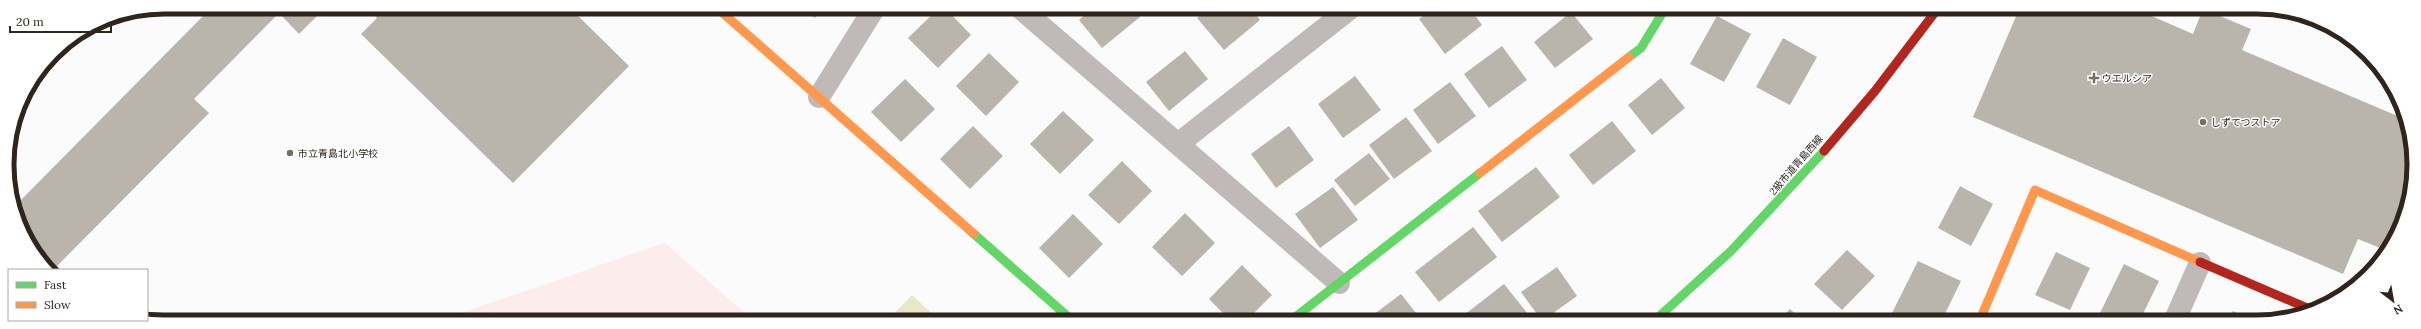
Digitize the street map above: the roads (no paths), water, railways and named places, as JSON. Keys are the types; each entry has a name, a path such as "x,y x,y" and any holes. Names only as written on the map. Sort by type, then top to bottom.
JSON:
{"street":[{"path":"724,14 1066,315"},
{"path":"819,97 870,14"},
{"path":"1027,14 1339,282"},
{"path":"1178,144 1343,14"},
{"path":"1298,315 1641,48 1662,14"},
{"name":"2級市道青島西線","path":"1661,315 1682,297 1780,201 1897,65 1934,14"},
{"path":"1982,315 2035,190 2200,263 2305,307"},
{"path":"2177,315 2200,263"}],"place":[{"name":"ウエルシア","path":"2094,78"},
{"name":"しずてつストア","path":"2203,122"},
{"name":"市立青島北小学校","path":"290,153"}]}
